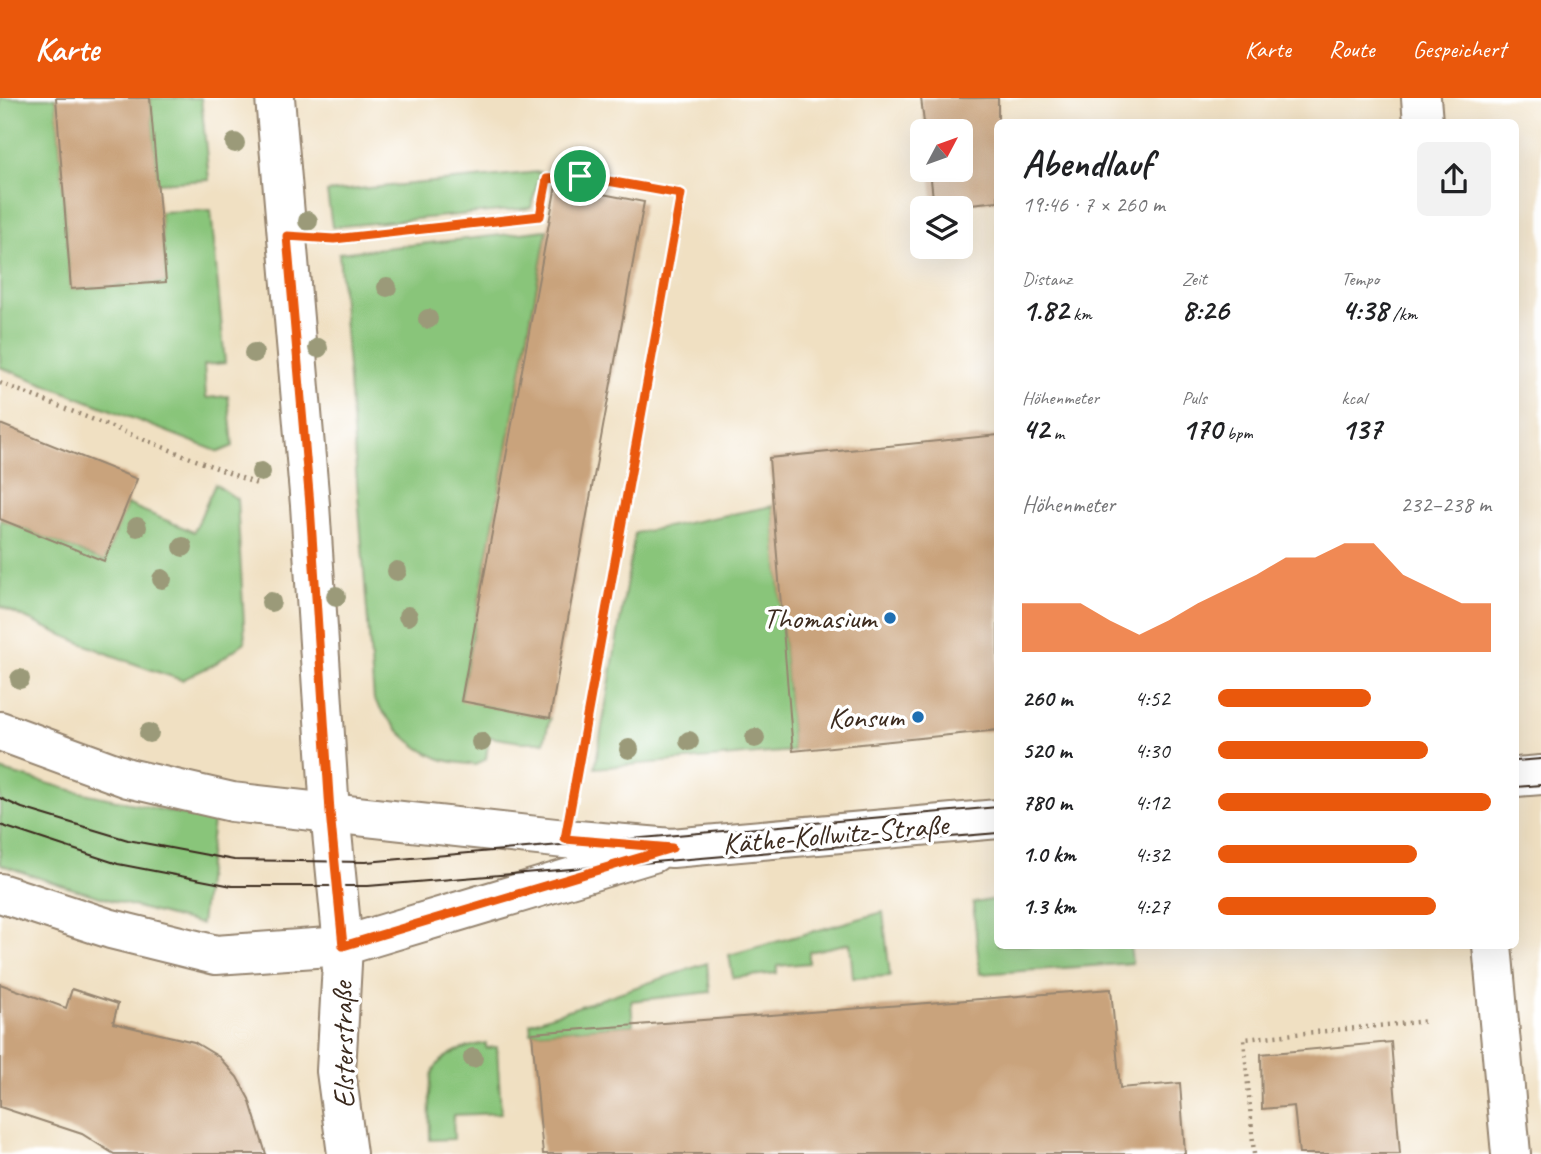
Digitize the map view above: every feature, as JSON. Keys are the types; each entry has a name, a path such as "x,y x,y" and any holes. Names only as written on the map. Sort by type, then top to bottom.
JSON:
{"street":[{"name":"Elsterstraße","path":"275,98 310,505 330,812 343,946 336,1071 347,1154"},
{"path":"1421,98 1423,119"},
{"name":"Käthe-Kollwitz-Straße","path":"0,731 128,778 232,802 565,839 672,848 994,819"},
{"path":"1519,777 1541,775"},
{"name":"Käthe-Kollwitz-Straße","path":"0,893 111,929 216,955 343,946 672,848"},
{"path":"1492,949 1511,1154"}],"path":[{"path":"287,236 334,239 540,216 547,179 580,176 681,194 565,839"},
{"path":"0,383 310,505"},
{"path":"1254,1154 1244,1039 1428,1021"}],"green space":[{"path":"0,98 56,98 71,289 165,282 160,212 211,210 225,363 204,365 206,398 228,396 233,446 219,452 0,367"},
{"path":"150,98 201,98 209,180 157,183"},
{"path":"540,172 531,208 332,227 327,192"},
{"path":"547,230 461,700 550,718 544,742 489,737 486,759 476,765 452,762 428,753 410,741 374,700 339,253"},
{"path":"215,484 237,499 245,642 215,664 182,680 90,646 0,606 0,519 104,561 127,504 194,532"},
{"path":"773,506 793,751 595,768 635,533"},
{"path":"0,770 75,791 213,821 201,924 100,897 0,864"},
{"path":"994,900 994,949 1130,949 1132,963 980,974 973,903"},
{"path":"883,912 890,976 853,978 850,943 809,952 809,963 777,966 777,973 733,978 729,955"},
{"path":"707,963 710,992 631,1001 633,1025 531,1033 530,1023"},
{"path":"486,1043 486,1048 497,1047 501,1113 453,1115 454,1139 430,1140 431,1078 437,1065 463,1048"}],"building":[{"path":"56,98 150,98 166,282 71,289"},
{"path":"921,98 998,98 998,119 994,119 994,201 973,204 973,196 933,196 931,182 973,182 973,119 924,119"},
{"path":"556,185 644,202 550,718 461,701"},
{"path":"0,424 137,479 104,561 0,519"},
{"name":"Thomasium","path":"994,435 994,730 793,751 769,458"},
{"path":"0,984 66,1008 72,989 118,1004 113,1023 194,1042 219,1057 237,1077 249,1099 266,1154 114,1154 82,1134 0,1107"},
{"path":"1111,989 1120,1088 1180,1083 1185,1154 543,1154 532,1033"},
{"path":"1391,1042 1400,1154 1299,1154 1294,1106 1262,1109 1261,1054"}],"tram line":[{"path":"1519,761 1541,759"},
{"path":"1519,787 1541,785"},
{"path":"0,798 22,808 128,840 234,860 366,862 994,807"},
{"path":"0,825 118,864 232,886 368,886 994,833"}],"place":[{"name":"Thomasium","path":"890,618"},
{"name":"Konsum","path":"918,717"}],"route":[{"path":"580,176 681,194 565,839 672,848 343,946 330,812 310,505 287,236 334,239 540,216 547,179 580,176"}]}
